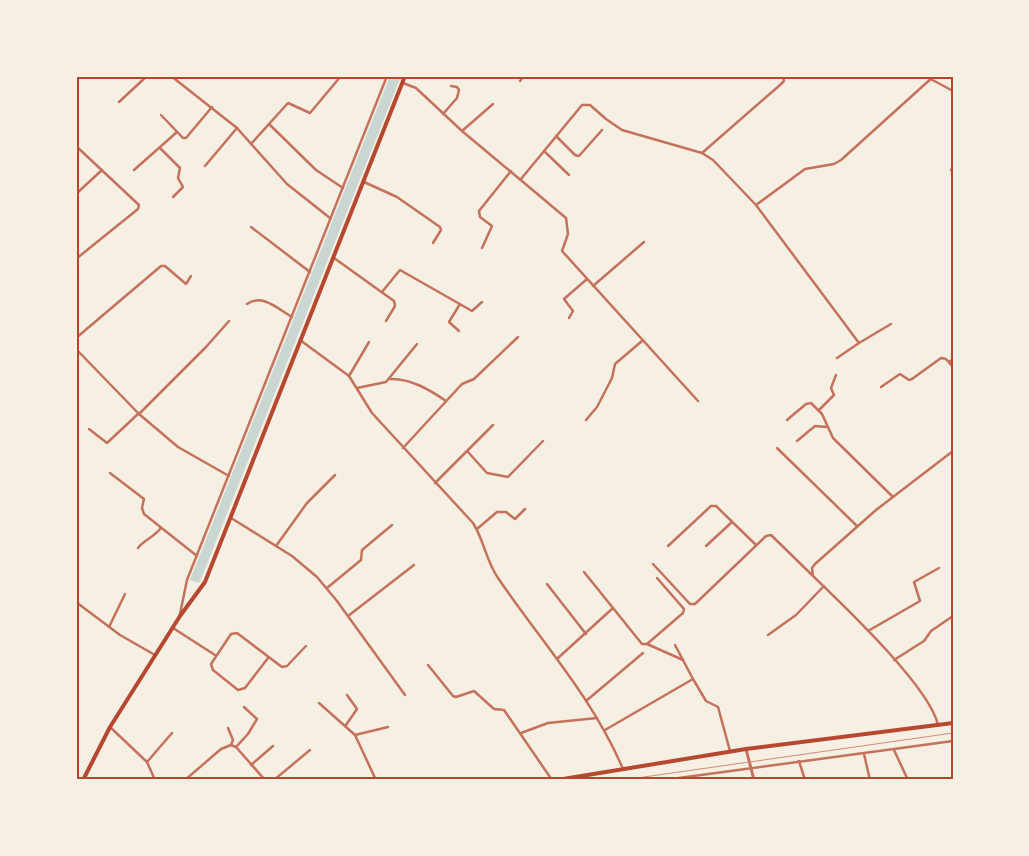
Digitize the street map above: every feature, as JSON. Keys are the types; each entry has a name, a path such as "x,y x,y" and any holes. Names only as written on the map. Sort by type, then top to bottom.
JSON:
{"main road":[{"path":"83,780 110,727 172,628 205,582 406,76"},
{"path":"557,780 730,751 953,723"}],"street":[{"path":"76,80 81,76"},
{"path":"119,102 147,76"},
{"path":"171,76 237,128 287,184 330,218"},
{"path":"252,144 288,103 310,113 341,76"},
{"path":"180,616 187,580 386,76"},
{"path":"520,81 524,76"},
{"path":"702,154 780,85 784,81 783,76"},
{"path":"925,76 933,78 953,90"},
{"path":"756,205 805,169 834,164 841,160 933,78"},
{"path":"403,83 416,88 462,131 566,218 568,234 562,250 586,279 698,401"},
{"path":"444,114 457,98 459,90 457,87 451,86"},
{"path":"462,131 493,104"},
{"path":"521,179 582,105 586,104 622,130 702,154 713,160 756,205 859,343"},
{"path":"161,115 176,132 183,138 187,138 212,107"},
{"path":"269,124 320,173 343,188"},
{"path":"205,166 237,128"},
{"path":"556,136 575,155 579,156 602,130"},
{"path":"134,170 176,132"},
{"path":"76,146 138,205 138,209 76,259"},
{"path":"160,148 181,170 178,178 184,187 173,197"},
{"path":"544,150 569,175"},
{"path":"76,194 102,170"},
{"path":"482,248 492,226 480,217 479,211 511,171"},
{"path":"364,182 398,196 441,228 433,243"},
{"path":"251,227 310,272"},
{"path":"593,286 644,242"},
{"path":"334,258 382,292 395,304 386,321"},
{"path":"76,338 161,266 165,266 186,284 192,276"},
{"path":"382,292 397,271 402,270 473,311 482,302"},
{"path":"569,318 573,311 564,299 586,279"},
{"path":"247,304 255,299 262,300 292,317"},
{"path":"459,331 449,322 460,304"},
{"path":"89,429 107,443 139,414 229,321"},
{"path":"837,358 890,324"},
{"path":"403,448 462,384 474,380 518,337"},
{"path":"300,340 349,376 372,414 477,530 487,560 498,578 558,658 605,730 623,769"},
{"path":"586,420 597,407 612,378 615,364 642,341"},
{"path":"349,376 369,342"},
{"path":"390,379 416,344"},
{"path":"76,350 139,414 178,447 229,476"},
{"path":"882,387 900,374 912,379 941,358 946,359 953,367"},
{"path":"949,362 953,359"},
{"path":"819,410 834,395 831,388 836,375"},
{"path":"357,388 378,385 390,379 400,378 427,388 446,401"},
{"path":"787,420 806,404 811,403 819,410 833,438 894,497"},
{"path":"435,483 493,425"},
{"path":"797,441 815,426 827,427"},
{"path":"468,452 487,473 508,477 543,441"},
{"path":"777,448 857,526"},
{"path":"813,576 812,568 815,564 857,526 953,451"},
{"path":"110,473 144,499 143,512 197,556"},
{"path":"276,546 308,503 335,475"},
{"path":"668,546 711,506 716,506 756,544"},
{"path":"477,530 497,512 506,512 515,520 526,509"},
{"path":"231,518 292,556 327,588 405,695"},
{"path":"706,546 732,522"},
{"path":"327,588 361,560 362,550 392,525"},
{"path":"138,548 142,543 152,538 161,528"},
{"path":"653,564 690,604 695,604 756,544 766,536 771,536 824,586 894,660 937,716 938,725"},
{"path":"348,616 414,566"},
{"path":"868,631 920,601 914,582 939,568"},
{"path":"584,572 642,644 647,644 684,660"},
{"path":"647,644 683,613 684,609 657,578"},
{"path":"548,584 586,634"},
{"path":"768,635 796,615 824,586"},
{"path":"109,627 125,594"},
{"path":"76,602 109,627 156,655"},
{"path":"558,658 613,608"},
{"path":"894,660 924,641 931,631 953,616"},
{"path":"172,628 215,655"},
{"path":"268,658 245,688 238,690 213,670 211,664 215,655 231,634 237,633 282,667 287,666 306,646"},
{"path":"676,645 706,702 718,707 730,751"},
{"path":"586,701 643,653"},
{"path":"428,665 453,696 456,697 474,691 494,709 504,710 552,780"},
{"path":"605,730 693,679"},
{"path":"346,725 357,709 347,695"},
{"path":"319,703 355,735 376,780"},
{"path":"236,747 248,734 257,719 244,707"},
{"path":"521,733 548,723 597,718"},
{"path":"110,727 147,762 155,780"},
{"path":"355,735 388,727"},
{"path":"185,780 221,749 231,744 233,740 228,728"},
{"path":"147,762 172,733"},
{"path":"664,780 953,741"},
{"path":"231,744 236,747 264,780"},
{"path":"251,765 273,746"},
{"path":"746,749 754,780"},
{"path":"274,780 310,750"},
{"path":"894,750 908,780"},
{"path":"864,754 870,780"},
{"path":"798,761 805,780"}],"shaded area":[{"path":"390,76 401,76 205,569 199,583 190,580"}],"railway":[{"path":"623,780 953,733"}]}
